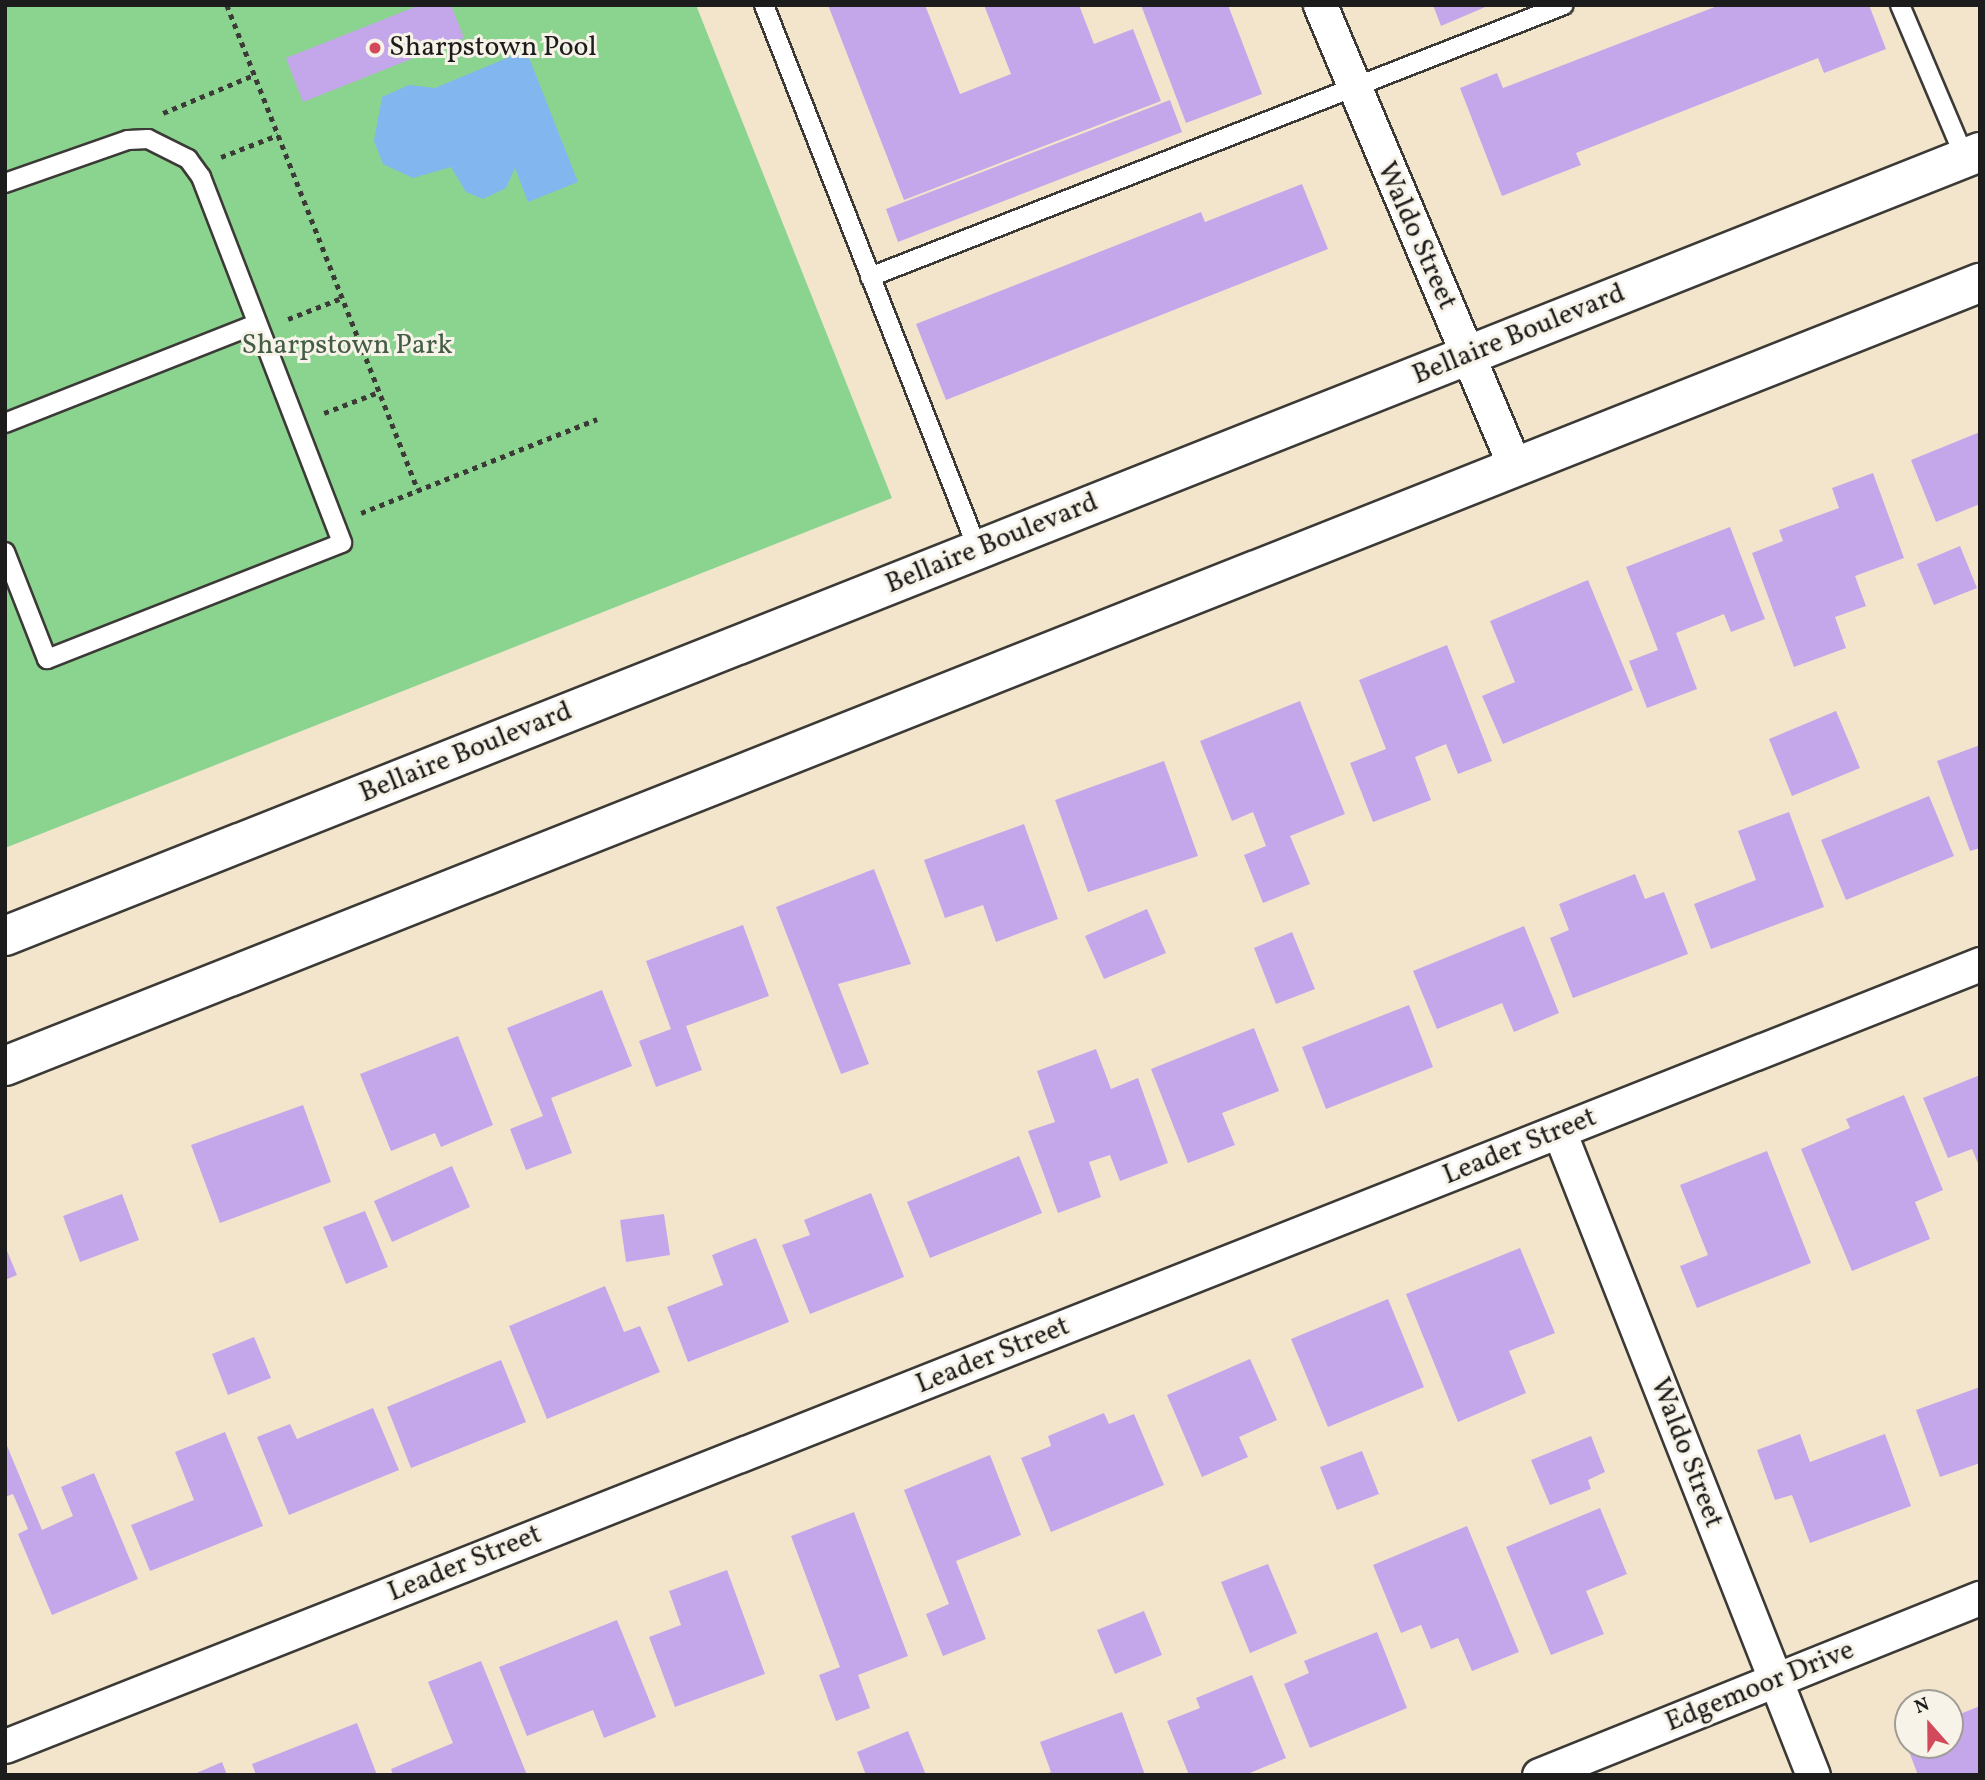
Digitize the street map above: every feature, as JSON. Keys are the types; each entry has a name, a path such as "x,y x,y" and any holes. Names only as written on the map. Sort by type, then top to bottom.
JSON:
{"main road":[{"name":"Bellaire Boulevard","path":"5,936 1972,155"},
{"path":"7,1060 1980,283"}],"street":[{"name":"Waldo Street","path":"1320,5 1351,87 1515,467"},
{"name":"Leader Street","path":"5,1746 1980,964"},
{"name":"Waldo Street","path":"1559,1131 1813,1775"},
{"name":"Edgemoor Drive","path":"1539,1775 1980,1598"}],"lane":[{"path":"764,5 978,550"},
{"path":"870,276 1564,5"},
{"path":"1900,5 1972,155"},
{"path":"5,183 128,141 167,145 194,167 342,543 47,659 5,552"},
{"path":"5,423 257,327"}],"path":[{"path":"227,5 418,490"},
{"path":"128,141 142,121 254,75"},
{"path":"194,167 278,135"},
{"path":"257,327 342,298"},
{"path":"295,424 379,392"},
{"path":"334,523 597,418"}],"green space":[{"name":"Sharpstown Park","path":"5,5 696,5 892,498 5,848"}],"water":[{"path":"526,50 578,182 528,202 515,168 506,188 483,199 466,192 451,167 413,178 383,164 374,141 382,97 409,85 435,88"}],"building":[{"name":"Sharpstown Pool","path":"420,5 451,5 464,38 303,102 286,58"},
{"path":"828,5 925,5 960,94 1011,74 984,5 1079,5 1094,44 1133,29 1161,101 904,200"},
{"path":"1141,5 1228,5 1262,94 1186,123"},
{"path":"1433,5 1490,5 1441,26"},
{"path":"1720,5 1869,5 1886,49 1824,73 1818,58 1576,153 1581,165 1502,196 1460,88 1497,73 1503,88"},
{"path":"1170,100 1182,132 898,242 886,209"},
{"path":"1302,184 1328,249 946,400 916,324 1201,212 1205,222"},
{"path":"1980,432 1980,504 1936,522 1911,460"},
{"path":"1873,473 1904,558 1855,576 1866,606 1835,617 1846,648 1794,667 1752,553 1783,541 1779,530 1839,508 1832,488"},
{"path":"1730,527 1765,619 1731,632 1724,614 1676,633 1697,689 1647,708 1629,661 1658,650 1626,567"},
{"path":"1960,546 1977,588 1934,605 1917,564"},
{"path":"1588,580 1633,690 1503,744 1482,696 1515,682 1490,621"},
{"path":"1447,645 1492,761 1458,774 1446,744 1415,757 1431,800 1373,822 1350,763 1386,749 1359,680"},
{"path":"1300,701 1345,814 1290,836 1310,884 1263,903 1244,855 1266,846 1253,812 1232,821 1200,741"},
{"path":"1836,711 1860,768 1792,796 1769,739"},
{"path":"1980,745 1980,848 1970,851 1937,761"},
{"path":"1164,761 1198,856 1088,892 1055,800"},
{"path":"1929,796 1954,856 1846,900 1821,840"},
{"path":"1789,812 1824,907 1711,949 1694,904 1756,880 1738,831"},
{"path":"1024,824 1058,919 996,942 983,905 945,918 924,860"},
{"path":"874,869 911,964 838,984 869,1064 841,1074 776,907"},
{"path":"1635,874 1645,899 1664,892 1688,954 1573,998 1550,938 1569,930 1559,904"},
{"path":"1147,909 1166,953 1104,979 1085,936"},
{"path":"743,925 769,996 686,1026 702,1070 656,1087 639,1041 671,1029 646,961"},
{"path":"1524,926 1559,1013 1514,1032 1502,1003 1437,1029 1413,971"},
{"path":"1292,932 1315,989 1276,1004 1254,948"},
{"path":"602,990 632,1066 551,1098 572,1153 526,1170 510,1129 543,1116 507,1028"},
{"path":"1409,1005 1433,1067 1326,1109 1302,1047"},
{"path":"1254,1028 1279,1091 1222,1113 1235,1145 1188,1163 1151,1069"},
{"path":"458,1036 493,1125 441,1147 435,1133 391,1151 360,1074"},
{"path":"1096,1049 1111,1089 1138,1078 1168,1163 1120,1181 1110,1155 1089,1162 1101,1197 1058,1213 1028,1131 1055,1122 1037,1071"},
{"path":"1980,1075 1980,1168 1972,1149 1948,1158 1923,1098"},
{"path":"1904,1095 1943,1190 1915,1202 1930,1239 1852,1271 1801,1149 1850,1128 1846,1119"},
{"path":"303,1105 331,1182 220,1223 191,1145"},
{"path":"1767,1151 1811,1263 1697,1308 1680,1266 1708,1255 1680,1185"},
{"path":"1019,1156 1042,1213 930,1258 907,1202"},
{"path":"452,1166 470,1207 392,1242 374,1201"},
{"path":"871,1193 904,1277 810,1314 782,1245 810,1235 804,1220"},
{"path":"122,1194 139,1240 80,1262 63,1216"},
{"path":"365,1211 388,1267 346,1284 323,1227"},
{"path":"664,1214 670,1255 626,1262 620,1220"},
{"path":"756,1238 789,1322 688,1362 667,1307 723,1285 712,1255"},
{"path":"5,1246 17,1275 5,1280"},
{"path":"1520,1248 1555,1333 1509,1351 1526,1393 1458,1422 1406,1294"},
{"path":"605,1286 624,1332 640,1326 660,1372 547,1419 509,1326"},
{"path":"1388,1299 1424,1387 1328,1427 1291,1339"},
{"path":"254,1337 271,1378 228,1395 212,1354"},
{"path":"1250,1359 1277,1420 1239,1437 1248,1457 1202,1477 1167,1395"},
{"path":"501,1360 526,1422 411,1468 387,1407"},
{"path":"1980,1387 1980,1463 1940,1477 1916,1410"},
{"path":"373,1408 399,1470 289,1515 257,1437 290,1424 297,1439"},
{"path":"1104,1413 1109,1424 1134,1414 1164,1485 1051,1532 1021,1458 1051,1446 1048,1436"},
{"path":"225,1432 263,1526 150,1571 131,1525 194,1500 175,1452"},
{"path":"1800,1434 1810,1462 1885,1434 1911,1506 1810,1543 1792,1495 1775,1500 1757,1450"},
{"path":"1591,1436 1605,1472 1588,1480 1591,1489 1550,1505 1531,1460"},
{"path":"5,1441 42,1530 73,1516 61,1487 94,1473 138,1579 52,1615 18,1534 28,1529 13,1494 5,1497"},
{"path":"1362,1451 1379,1494 1337,1510 1320,1467"},
{"path":"990,1455 1021,1535 956,1561 986,1639 943,1656 926,1614 949,1604 904,1490"},
{"path":"1600,1508 1627,1574 1586,1591 1604,1634 1551,1655 1506,1547"},
{"path":"854,1512 908,1656 858,1675 870,1708 836,1721 819,1675 840,1667 791,1536"},
{"path":"1467,1526 1519,1652 1472,1671 1458,1638 1431,1649 1421,1625 1401,1633 1373,1565"},
{"path":"1268,1564 1297,1633 1250,1653 1221,1582"},
{"path":"727,1570 765,1674 675,1707 649,1637 681,1625 669,1591"},
{"path":"1144,1611 1162,1655 1115,1674 1097,1630"},
{"path":"617,1620 656,1717 604,1738 593,1710 527,1736 499,1667"},
{"path":"1377,1632 1407,1708 1310,1748 1284,1684 1309,1673 1304,1661"},
{"path":"481,1661 527,1775 393,1775 391,1769 453,1743 428,1682"},
{"path":"1252,1675 1286,1758 1245,1775 1189,1775 1167,1721 1200,1708 1196,1698"},
{"path":"1980,1706 1980,1775 1918,1775 1912,1759 1964,1759 1964,1712"},
{"path":"1122,1712 1145,1775 1043,1775 1051,1772 1040,1742"},
{"path":"357,1723 377,1775 256,1775 252,1764"},
{"path":"908,1731 926,1775 866,1775 857,1752"},
{"path":"222,1762 227,1775 192,1775"}],"place":[{"name":"Sharpstown Pool","path":"375,48"}]}
